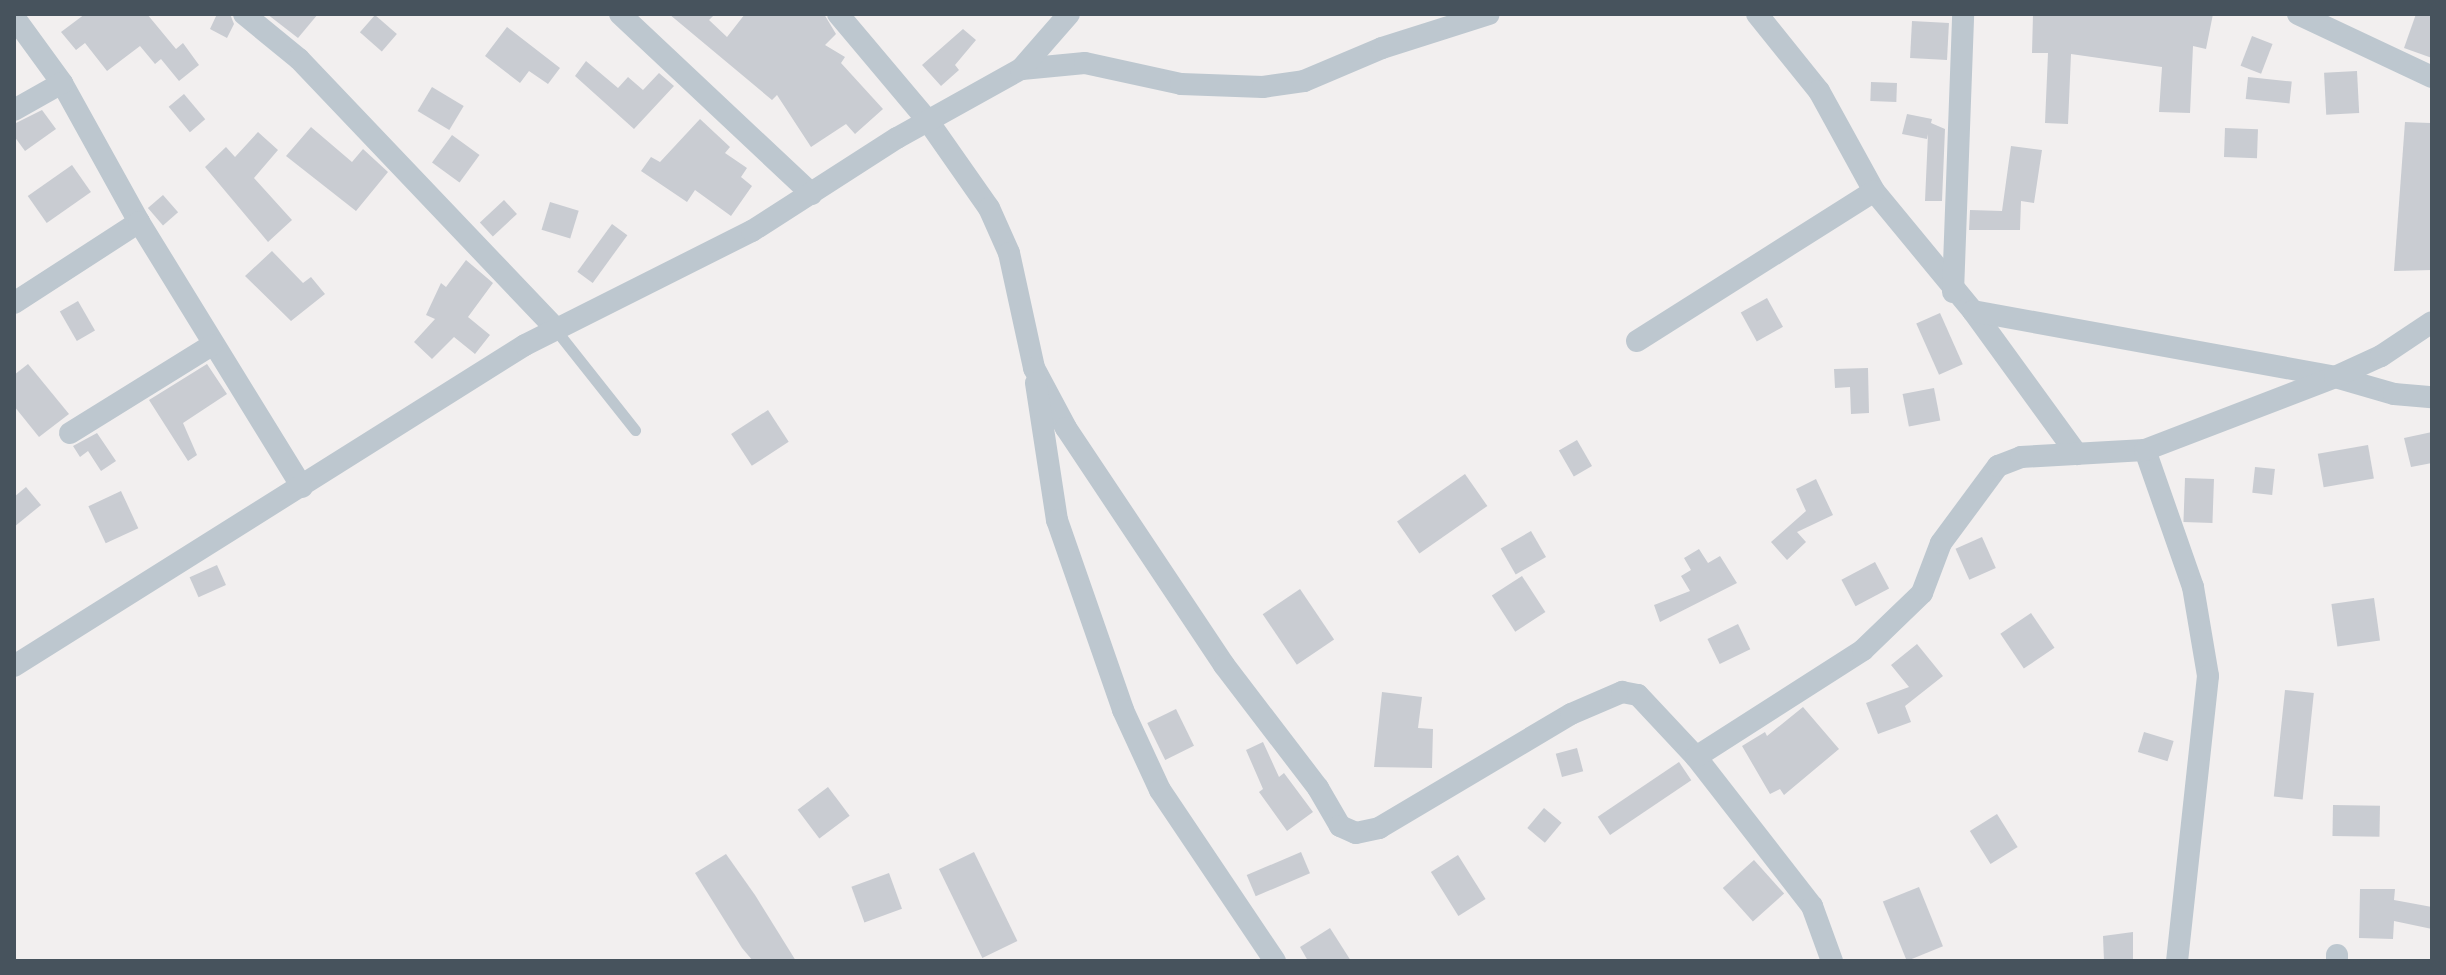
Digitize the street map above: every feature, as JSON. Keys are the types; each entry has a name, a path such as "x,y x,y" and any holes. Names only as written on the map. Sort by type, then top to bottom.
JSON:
{"street":[{"path":"244,14 299,59 555,328"},
{"path":"620,14 812,194"},
{"path":"838,14 928,121 989,208 1009,253 1034,368 1057,520 1123,710 1160,790 1275,961"},
{"path":"14,666 555,328 752,231 928,121 1021,69 1064,21 1080,14"},
{"path":"1021,69 1085,63 1204,87 1263,87 1304,81 1382,48 1489,14"},
{"path":"1757,14 1819,91 1874,191 1953,292 1973,311 2077,454"},
{"path":"1953,292 1963,14"},
{"path":"2298,14 2432,77"},
{"path":"14,17 62,83 212,345 302,487"},
{"path":"14,110 62,83"},
{"path":"1637,341 1874,191"},
{"path":"14,303 139,222"},
{"path":"1973,311 2335,377 2394,394 2432,397"},
{"path":"1696,757 1873,640 1922,593 1941,543 1998,466 2021,457 2145,450 2335,377 2381,356 2432,322"},
{"path":"70,433 212,345"},
{"path":"1034,368 1066,428 1164,578 1318,788 1340,826 1356,833 1379,828 1571,714 1622,692 1650,705 1696,757 1812,906 1832,961"},
{"path":"2145,450 2193,587 2208,676 2177,961"}],"lane":[{"path":"555,328 635,430"}],"building":[{"path":"85,14 147,14 176,49 183,43 199,65 179,81 161,59 155,64 140,46 107,71 85,43 76,50 61,32"},
{"path":"217,14 230,14 234,24 227,38 210,29"},
{"path":"267,14 318,14 298,38"},
{"path":"669,14 715,14 709,20 727,37 745,14 824,14 836,34 825,45 845,57 841,63 883,109 855,134 846,124 811,147 777,95 772,100"},
{"path":"2033,14 2213,14 2206,49 2193,46 2190,113 2159,112 2162,67 2071,54 2068,124 2045,123 2048,53 2032,53"},
{"path":"2416,14 2432,14 2432,58 2404,48"},
{"path":"375,15 397,34 382,51 360,32"},
{"path":"1912,21 1949,23 1947,60 1910,58"},
{"path":"507,27 560,68 548,84 529,71 520,83 485,56"},
{"path":"963,29 976,40 955,65 959,70 941,86 922,65"},
{"path":"2252,36 2273,44 2261,74 2241,66"},
{"path":"586,61 618,88 628,77 643,90 659,73 674,86 634,129 575,76"},
{"path":"2357,71 2359,113 2326,115 2324,73"},
{"path":"2248,77 2292,82 2289,103 2246,99"},
{"path":"1871,82 1897,83 1896,102 1870,101"},
{"path":"432,87 464,106 449,130 418,111"},
{"path":"184,94 205,119 190,132 169,107"},
{"path":"42,110 56,129 25,151 14,136 14,124"},
{"path":"1907,114 1932,119 1931,123 1945,129 1942,201 1925,201 1928,134 1927,139 1902,134"},
{"path":"700,119 730,147 725,153 747,168 741,177 752,186 731,216 695,190 687,202 641,171 651,157 660,162"},
{"path":"2405,122 2430,123 2432,270 2394,271"},
{"path":"311,127 352,162 363,149 388,172 356,211 286,156"},
{"path":"2225,128 2258,129 2257,158 2224,157"},
{"path":"258,132 278,150 254,178 292,220 268,242 205,167 226,147 235,157"},
{"path":"452,135 480,155 460,182 432,163"},
{"path":"2011,146 2042,150 2034,203 2021,201 2020,230 1969,230 1970,210 2002,211"},
{"path":"72,165 91,192 47,223 28,196"},
{"path":"163,195 178,212 163,225 148,208"},
{"path":"504,200 517,214 493,236 480,223"},
{"path":"550,202 579,211 570,239 542,230"},
{"path":"612,224 627,235 593,283 577,272"},
{"path":"272,251 303,283 311,277 325,294 291,321 245,276"},
{"path":"466,260 493,283 468,317 490,335 475,354 454,337 432,359 414,342 435,319 426,315 441,283 446,287"},
{"path":"1767,298 1783,327 1757,341 1741,313"},
{"path":"78,301 95,330 77,341 60,312"},
{"path":"1940,313 1963,364 1939,375 1916,324"},
{"path":"28,364 69,414 39,437 14,406 14,375"},
{"path":"207,364 227,394 183,423 197,455 188,461 149,400"},
{"path":"1868,368 1869,413 1851,414 1850,387 1835,388 1834,369"},
{"path":"1934,388 1940,420 1909,426 1903,394"},
{"path":"768,410 789,442 752,466 731,434"},
{"path":"2432,432 2432,463 2411,467 2404,438"},
{"path":"97,433 116,461 101,471 88,451 80,457 73,446"},
{"path":"1577,440 1592,466 1574,476 1559,450"},
{"path":"2368,445 2374,478 2324,487 2318,454"},
{"path":"2255,467 2275,469 2272,495 2252,493"},
{"path":"1465,474 1487,506 1419,554 1397,522"},
{"path":"2185,478 2214,479 2212,523 2183,522"},
{"path":"1816,479 1833,515 1797,532 1806,542 1787,560 1771,542 1806,511 1796,489"},
{"path":"26,487 41,505 14,527 14,497"},
{"path":"121,491 138,528 106,543 88,506"},
{"path":"1531,531 1546,557 1516,574 1501,548"},
{"path":"1982,537 1996,568 1969,580 1956,549"},
{"path":"1699,549 1708,563 1720,556 1737,583 1660,622 1654,605 1690,591 1681,576 1691,570 1684,558"},
{"path":"1875,562 1889,588 1856,606 1841,580"},
{"path":"217,565 226,585 199,597 190,577"},
{"path":"1522,576 1545,612 1515,632 1492,596"},
{"path":"1300,589 1334,640 1297,665 1263,614"},
{"path":"2374,598 2380,641 2337,647 2331,604"},
{"path":"2031,613 2054,648 2024,669 2000,634"},
{"path":"1738,624 1750,649 1720,664 1707,639"},
{"path":"1917,644 1943,676 1905,706 1911,722 1878,734 1866,703 1909,687 1891,665"},
{"path":"2285,690 2314,693 2303,799 2274,796"},
{"path":"1382,692 1422,697 1418,728 1433,729 1432,768 1374,767"},
{"path":"1803,707 1839,749 1784,795 1780,789 1770,794 1742,746 1765,732 1767,736"},
{"path":"1176,709 1194,746 1165,760 1147,723"},
{"path":"2144,732 2174,741 2168,761 2138,752"},
{"path":"1263,742 1279,777 1284,773 1313,812 1287,831 1259,792 1263,789 1246,750"},
{"path":"1577,748 1583,771 1562,777 1556,754"},
{"path":"1679,762 1691,780 1610,835 1598,817"},
{"path":"828,787 850,816 819,839 798,810"},
{"path":"2333,805 2380,806 2379,837 2332,836"},
{"path":"1544,808 1562,823 1545,843 1527,828"},
{"path":"1997,814 2018,847 1991,864 1970,831"},
{"path":"974,852 1017,941 982,958 939,869"},
{"path":"1301,852 1310,873 1256,896 1247,875"},
{"path":"726,854 796,961 753,961 742,948 695,873"},
{"path":"1458,855 1486,899 1458,916 1431,872"},
{"path":"1754,860 1784,893 1753,922 1723,888"},
{"path":"889,873 902,909 864,922 851,887"},
{"path":"1919,887 1943,946 1907,961 1883,902"},
{"path":"2360,889 2395,889 2394,900 2432,907 2432,929 2394,921 2393,939 2359,938"},
{"path":"1330,928 1351,961 1308,961 1300,947"},
{"path":"2133,932 2133,961 2104,961 2103,936"}]}
